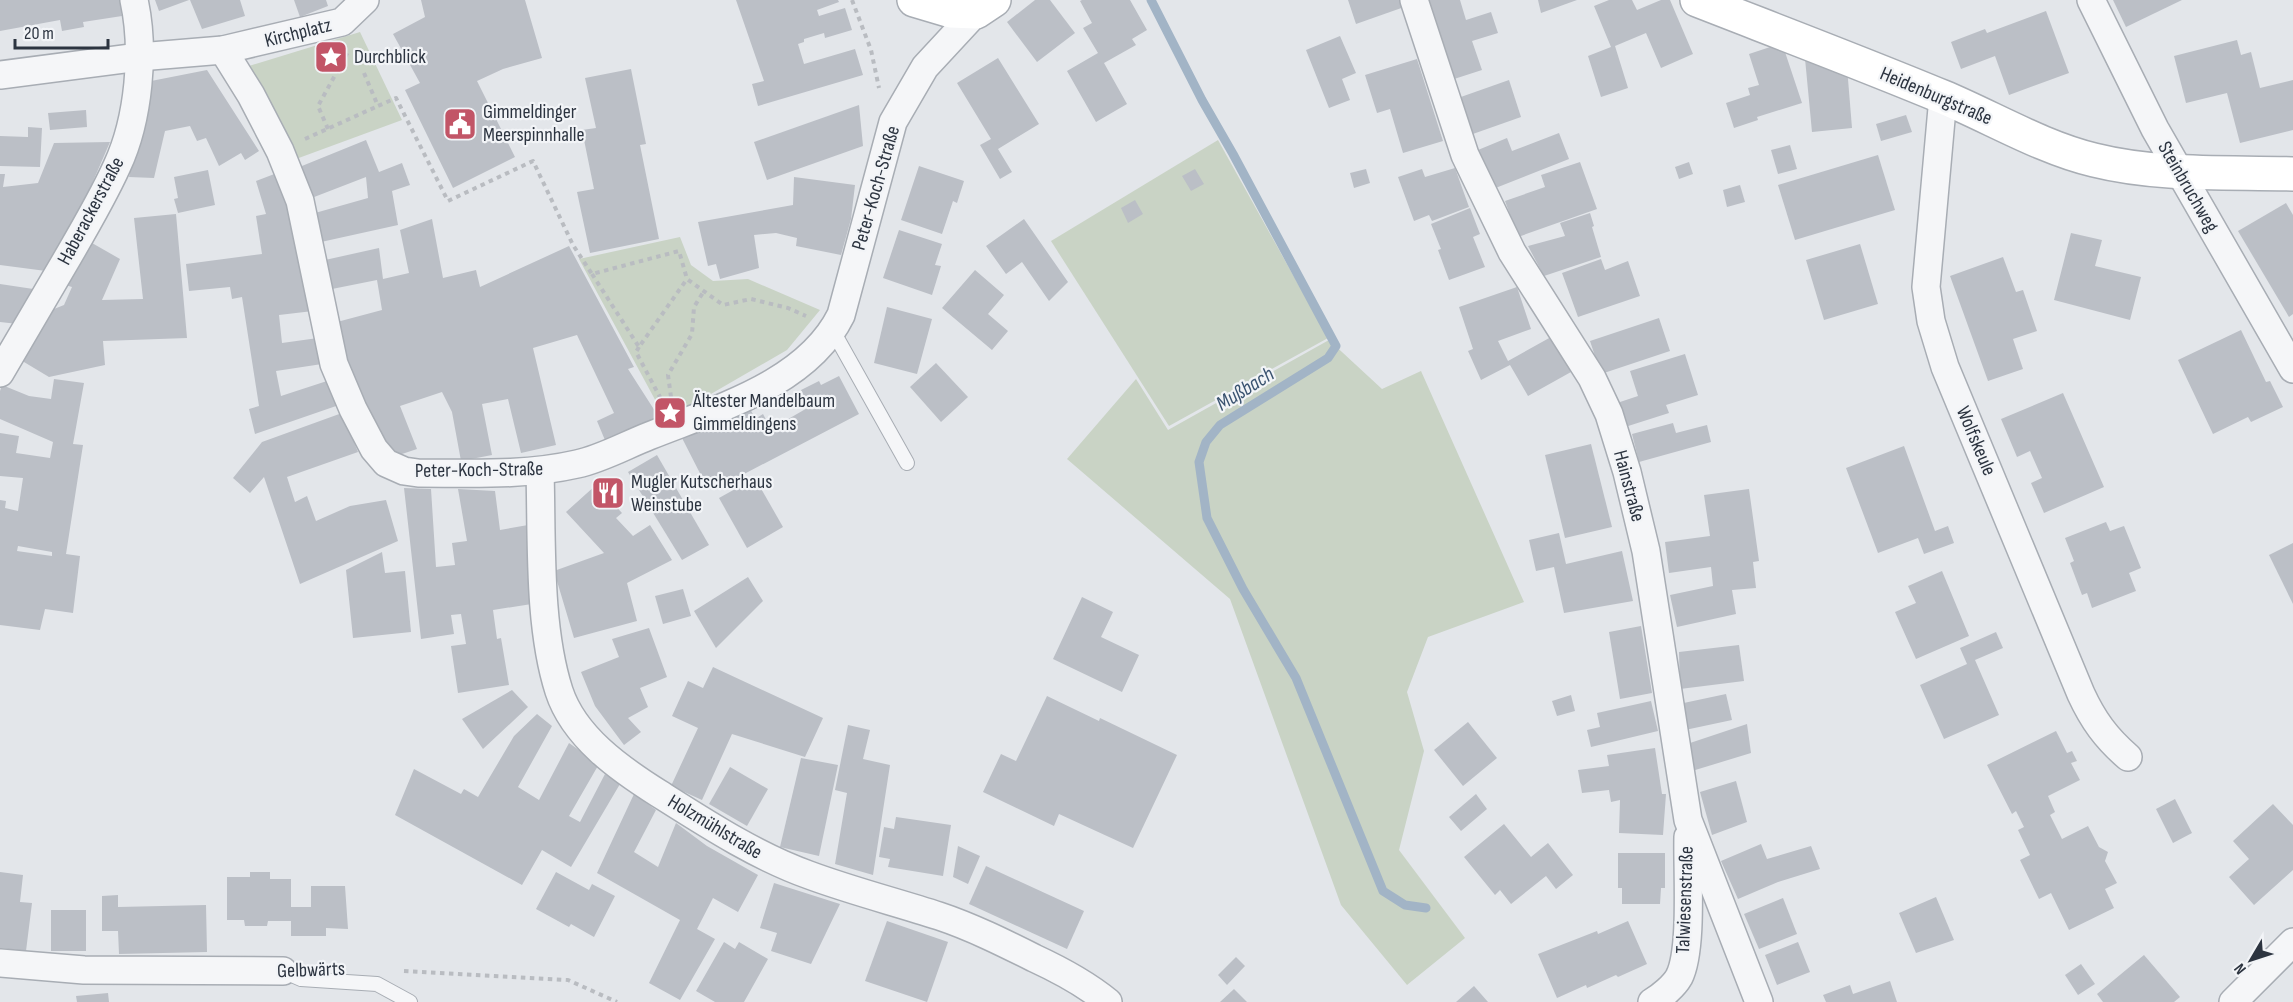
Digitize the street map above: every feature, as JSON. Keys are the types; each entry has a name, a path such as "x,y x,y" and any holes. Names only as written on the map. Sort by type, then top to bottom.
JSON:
{"street":[{"name":"Haberackerstraße","path":"0,373 97,206 118,165 127,140 134,109 139,57 140,24 134,0"},
{"name":"Kirchplatz","path":"223,50 342,22 364,0"},
{"path":"914,0 951,11 985,6"},
{"name":"Hainstraße","path":"1414,0 1465,155 1512,252 1592,378 1608,414 1627,472 1646,551 1688,820 1759,1002"},
{"name":"Heidenburgstraße","path":"1697,0 1943,97 2055,147 2092,160 2130,168 2293,174"},
{"name":"Steinbruchweg","path":"2091,0 2155,129 2293,369"},
{"name":"Peter-Koch-Straße","path":"223,50 251,95 280,151 303,210 334,364 363,429 386,464 404,471 418,473 540,471 579,464 758,390 786,374 817,348 833,331 841,315 893,122 925,67 985,6"},
{"path":"0,75 139,57 223,50"},
{"name":"Wolfskeule","path":"1943,97 1926,287 1931,321 1945,367 2081,694 2097,726 2128,757"},
{"name":"Holzmühlstraße","path":"540,471 545,619 551,660 560,694 575,722 594,744 624,772 702,821 769,858 809,875 941,917 1004,943 1060,970 1108,1002"},
{"name":"Talwiesenstraße","path":"1652,1002 1679,977 1687,945 1688,820"},
{"path":"2233,1002 2293,942"},
{"name":"Gelbwärts","path":"0,963 84,970 284,971"}],"lane":[{"path":"833,331 907,463"},
{"path":"284,971 301,979 377,984 410,1002"}],"path":[{"path":"852,0 871,50 884,109 893,122"},
{"path":"328,129 318,106 352,44"},
{"path":"364,74 378,106"},
{"path":"280,151 396,98 448,201 532,161 573,245 639,347"},
{"path":"592,274 679,251 687,279 723,305 752,299 788,308"},
{"path":"670,394 661,399 636,352 687,279"},
{"path":"683,422 670,394 668,375 692,334 694,307 704,291"},
{"path":"394,970 568,980 617,1002"}],"green space":[{"path":"360,32 402,120 296,159 249,66"},
{"path":"1218,140 1328,338 1169,426 1051,241"},
{"path":"680,237 691,265 713,281 748,279 820,310 787,350 666,420 579,259"},
{"path":"1329,340 1382,389 1421,371 1524,602 1428,637 1407,692 1424,751 1399,850 1465,938 1407,985 1341,905 1230,599 1067,459 1136,379 1168,430"}],"building":[{"path":"0,0 120,0 122,16 83,22 84,27 62,31 60,20 0,31"},
{"path":"155,0 189,0 159,11"},
{"path":"190,0 240,0 245,16 202,29"},
{"path":"294,0 326,0 328,6 300,17"},
{"path":"421,0 525,0 542,58 503,69 477,81 515,157 453,188 405,90 420,83 393,34 425,17"},
{"path":"736,0 838,0 839,2 817,10 819,16 845,8 852,30 825,38 824,33 804,39 804,42 798,44 804,64 855,49 863,75 758,106 752,84 764,81"},
{"path":"1035,0 1050,0 1075,33 1037,62 1007,22"},
{"path":"1130,0 1147,30 1132,39 1136,45 1104,63 1127,104 1096,122 1067,71 1098,53 1083,28 1092,23 1080,1"},
{"path":"1348,0 1404,0 1407,6 1356,24"},
{"path":"1426,0 1460,0 1466,20 1491,12 1498,33 1472,41 1482,70 1451,80"},
{"path":"1538,0 1577,0 1541,13"},
{"path":"1609,0 1632,0 1637,10 1661,0 1670,0 1693,54 1661,68 1646,33 1615,46 1628,88 1601,97 1588,56 1611,47 1594,6"},
{"path":"2113,0 2182,0 2126,27"},
{"path":"2046,11 2069,73 2009,95 1995,56 1961,69 1951,42 1985,29 1987,33"},
{"path":"1340,36 1356,73 1342,79 1350,100 1329,108 1306,50"},
{"path":"2237,40 2241,55 2251,52 2260,88 2293,80 2293,130 2240,143 2227,93 2186,103 2174,56"},
{"path":"1782,43 1802,103 1757,117 1758,120 1734,128 1726,103 1750,95 1748,88 1759,85 1749,54"},
{"path":"1804,48 1847,67 1852,128 1812,132"},
{"path":"998,58 1039,124 998,149 1012,172 1000,179 980,145 991,139 957,83"},
{"path":"1417,59 1443,141 1403,153 1390,109 1377,113 1365,75"},
{"path":"631,69 646,144 640,145 659,239 590,253 577,192 594,189 582,130 596,128 585,78"},
{"path":"207,70 259,151 245,160 241,153 219,166 206,138 197,141 190,126 165,131 154,178 129,177 146,82"},
{"path":"1509,80 1521,117 1470,135 1458,98"},
{"path":"859,105 863,146 767,180 754,142"},
{"path":"86,110 87,127 50,130 48,113"},
{"path":"1906,115 1912,132 1881,141 1876,124"},
{"path":"28,127 42,128 40,167 0,166 0,136 28,137"},
{"path":"1559,133 1569,159 1493,189 1478,150 1507,138 1512,151"},
{"path":"366,140 379,172 402,163 410,185 392,191 398,225 321,242 315,213 368,198 366,177 309,199 297,168"},
{"path":"110,142 91,186 46,271 0,265 0,174 5,174 3,187 38,183 54,143"},
{"path":"1790,145 1797,169 1778,174 1771,150"},
{"path":"1878,155 1895,210 1795,240 1778,185"},
{"path":"1580,162 1597,209 1518,237 1505,201 1545,187 1541,175"},
{"path":"1689,162 1693,174 1679,179 1675,167"},
{"path":"919,166 964,181 957,203 953,201 942,234 901,220"},
{"path":"1455,168 1469,207 1432,221 1429,215 1414,221 1398,177 1422,169 1425,177"},
{"path":"1195,169 1204,184 1191,191 1182,176"},
{"path":"1366,169 1370,183 1354,188 1350,173"},
{"path":"208,170 215,205 178,213 174,199 178,198 174,177"},
{"path":"277,173 292,209 313,311 279,315 282,343 318,338 322,364 276,371 281,396 327,381 339,405 255,434 249,409 259,406 242,297 232,299 230,287 189,291 186,264 262,254 256,216 266,214 256,181"},
{"path":"794,177 855,185 851,219 841,255 796,246 797,238 776,233 754,235 759,268 720,279 716,264 708,266 698,222 793,205"},
{"path":"1740,185 1745,202 1727,207 1723,190"},
{"path":"1135,200 1143,214 1128,223 1121,208"},
{"path":"2286,203 2293,215 2293,314 2289,317 2238,231"},
{"path":"1470,208 1480,234 1473,237 1485,267 1449,280 1438,250 1441,249 1431,224"},
{"path":"1590,213 1601,257 1544,276 1528,246 1565,236 1560,223"},
{"path":"176,214 187,338 103,341 105,365 49,377 19,359 44,313 64,305 72,287 59,283 85,239 120,259 102,300 143,299 134,218"},
{"path":"432,219 443,278 476,270 480,287 569,246 634,367 628,369 662,422 607,445 597,421 614,413 577,335 533,348 556,445 521,453 508,399 482,404 492,455 461,461 452,412 442,392 400,406 417,449 390,458 355,384 337,322 382,310 377,280 332,289 325,260 379,248 383,279 409,273 400,230"},
{"path":"1024,219 1068,282 1049,301 1022,262 1006,274 986,246"},
{"path":"899,230 942,244 935,265 941,266 932,295 883,278"},
{"path":"2071,233 2102,240 2095,266 2141,277 2130,320 2054,300"},
{"path":"1860,244 1878,304 1824,320 1806,260"},
{"path":"2003,257 2016,292 2023,290 2037,331 2013,339 2023,369 1988,381 1950,276"},
{"path":"1601,259 1605,270 1628,261 1640,296 1578,317 1562,273"},
{"path":"975,270 1004,295 988,314 1008,331 992,350 942,308"},
{"path":"0,284 40,290 18,324 0,322"},
{"path":"1517,287 1531,329 1498,341 1508,361 1551,337 1571,372 1528,396 1510,365 1481,380 1468,351 1473,349 1459,307"},
{"path":"887,307 932,319 917,374 874,363"},
{"path":"1659,318 1670,351 1601,374 1590,341"},
{"path":"2241,330 2266,382 2270,381 2283,407 2251,422 2248,417 2213,434 2178,360"},
{"path":"1685,354 1698,395 1666,405 1669,413 1625,427 1617,403 1638,396 1630,371"},
{"path":"936,363 968,397 941,422 910,387"},
{"path":"839,376 859,414 746,473 708,489 682,438 748,404 755,419 763,414 771,429 809,407 801,390 819,381 821,385"},
{"path":"54,379 84,383 73,444 83,445 66,554 80,556 73,613 45,609 40,630 0,625 0,500 6,501 5,508 18,511 23,478 0,476 0,433 19,436 16,453 50,458 53,442 0,419 0,391 2,385 29,396 51,399","holes":["18,546 52,552 52,556 17,551"]},
{"path":"2063,393 2104,487 2044,513 2031,483 2042,478 2030,451 2017,457 2001,419"},
{"path":"342,413 358,452 287,477 295,502 307,496 316,521 350,506 386,500 398,541 300,584 264,477 250,493 233,478 262,442"},
{"path":"1673,423 1676,433 1707,425 1711,442 1639,462 1632,434"},
{"path":"1591,444 1612,527 1565,538 1545,455"},
{"path":"1904,446 1935,531 1948,526 1954,543 1924,554 1918,538 1878,553 1846,468"},
{"path":"657,455 709,545 682,560 628,472"},
{"path":"755,478 783,527 747,548 719,498"},
{"path":"596,485 622,513 616,518 633,536 650,525 672,560 627,583 637,621 574,638 554,571 604,553 566,512"},
{"path":"404,488 431,489 436,567 455,565 452,543 467,541 458,489 495,491 500,530 528,525 538,603 493,610 497,639 501,638 509,685 458,693 451,646 466,644 461,614 451,615 454,634 421,639"},
{"path":"1749,489 1759,561 1753,562 1756,588 1732,590 1736,614 1677,627 1670,595 1713,586 1711,567 1669,573 1665,542 1710,536 1704,495"},
{"path":"2106,522 2110,531 2124,526 2141,568 2129,573 2136,591 2092,608 2087,593 2082,595 2070,563 2074,561 2065,538"},
{"path":"1559,533 1566,564 1622,551 1633,601 1564,613 1554,567 1536,571 1529,540"},
{"path":"2293,543 2293,604 2269,555"},
{"path":"382,552 385,573 405,571 411,632 353,638 346,570"},
{"path":"1942,571 1969,636 1916,659 1895,612 1916,603 1908,586"},
{"path":"748,577 763,601 716,648 694,611"},
{"path":"683,589 691,616 663,624 655,596"},
{"path":"1082,597 1113,612 1101,637 1139,655 1122,692 1053,659"},
{"path":"1641,626 1652,693 1620,699 1609,632"},
{"path":"649,628 667,677 640,688 648,707 628,718 641,732 624,745 595,706 581,672 619,657 612,639"},
{"path":"1996,632 2003,648 1975,660 1999,715 1944,739 1920,685 1967,664 1960,648"},
{"path":"1739,645 1744,681 1680,689 1679,652"},
{"path":"713,667 823,718 805,757 732,734 702,800 671,786 698,728 672,716 688,681 703,688"},
{"path":"512,690 528,707 483,749 462,719"},
{"path":"1726,694 1732,720 1685,730 1679,704"},
{"path":"1571,695 1575,711 1557,716 1552,701"},
{"path":"1047,696 1099,721 1100,718 1177,755 1133,848 1059,814 1054,826 983,792 1001,754 1016,761"},
{"path":"1651,701 1658,731 1591,747 1587,730 1600,727 1597,713"},
{"path":"537,714 552,726 518,787 539,800 569,743 599,764 569,816 580,822 605,774 620,784 571,867 542,850 522,885 395,815 414,769 461,794 464,789 478,797 514,736"},
{"path":"1468,722 1497,758 1463,786 1434,750"},
{"path":"1747,724 1751,753 1692,771 1690,743"},
{"path":"848,725 870,730 863,759 890,765 873,875 835,864 847,793 835,790"},
{"path":"2056,731 2067,753 2072,751 2077,761 2071,763 2080,780 2048,796 2055,812 2050,815 2062,839 2088,826 2099,847 2108,852 2105,861 2117,883 2105,889 2114,908 2069,930 2051,893 2039,899 2020,860 2030,855 2018,830 2024,827 2016,811 2012,814 1987,765"},
{"path":"1655,748 1662,794 1666,794 1663,835 1619,833 1620,800 1611,802 1609,790 1582,793 1578,770 1609,766 1607,755"},
{"path":"801,758 838,765 819,856 780,847"},
{"path":"730,767 768,789 747,826 709,804"},
{"path":"1736,781 1747,822 1712,835 1700,792"},
{"path":"634,794 656,810 634,852 658,867 676,823 707,846 758,875 738,912 713,898 697,929 715,939 680,1000 649,983 680,920 597,873"},
{"path":"1476,794 1487,809 1461,831 1449,817"},
{"path":"2175,799 2192,833 2173,843 2156,809"},
{"path":"2273,804 2293,825 2293,870 2254,905 2229,877 2249,859 2233,841"},
{"path":"896,817 951,825 943,876 888,867 890,859 879,857 884,827 894,829"},
{"path":"1504,824 1531,857 1548,843 1573,875 1556,889 1546,876 1511,904 1500,890 1495,895 1464,857"},
{"path":"1761,844 1767,859 1811,846 1820,869 1778,882 1738,899 1721,861"},
{"path":"958,846 980,856 968,884 953,877"},
{"path":"1618,853 1665,853 1665,888 1661,888 1660,904 1622,904 1622,888 1618,888"},
{"path":"986,866 1084,911 1067,949 969,904"},
{"path":"0,872 23,875 20,902 32,903 26,951 0,948"},
{"path":"250,872 270,872 270,879 291,879 291,907 311,907 311,886 345,886 348,929 326,928 326,936 291,936 291,921 268,921 267,926 245,926 244,920 227,920 227,877 250,877"},
{"path":"556,872 589,890 592,884 615,896 594,937 571,924 569,927 536,909"},
{"path":"774,883 840,904 811,964 771,951 777,933 760,928"},
{"path":"118,895 118,907 206,905 207,952 119,954 118,931 102,931 102,896"},
{"path":"1936,897 1954,940 1916,953 1899,913"},
{"path":"1783,898 1797,934 1759,949 1744,914"},
{"path":"51,910 86,910 86,951 51,951"},
{"path":"887,921 948,942 927,1002 865,981"},
{"path":"1628,921 1647,964 1587,988 1586,985 1557,998 1538,954 1597,931 1598,934"},
{"path":"724,942 735,949 739,942 768,959 744,1002 715,1002 696,991"},
{"path":"1798,942 1810,972 1777,985 1765,955"},
{"path":"2144,955 2180,997 2174,1002 2103,1002 2097,994"},
{"path":"1236,957 1245,966 1227,985 1218,975"},
{"path":"2081,964 2095,984 2078,995 2065,975"},
{"path":"1890,981 1897,1002 1826,1002 1823,995 1850,985 1853,994"},
{"path":"1474,986 1488,1002 1456,1002"},
{"path":"1234,989 1247,1002 1220,1002"},
{"path":"108,993 109,1002 77,1002 76,996"}],"waterway":[{"name":"Mußbach","path":"1151,0 1202,100 1336,346 1328,358 1220,425 1206,442 1199,462 1207,518 1243,589 1296,678 1383,891 1405,905 1426,908"}],"place":[{"name":"Durchblick","path":"331,57"},
{"name":"Gimmeldinger Meerspinnhalle","path":"460,124"},
{"name":"Ältester Mandelbaum Gimmeldingens","path":"670,413"},
{"name":"Mugler Kutscherhaus Weinstube","path":"608,493"}]}
